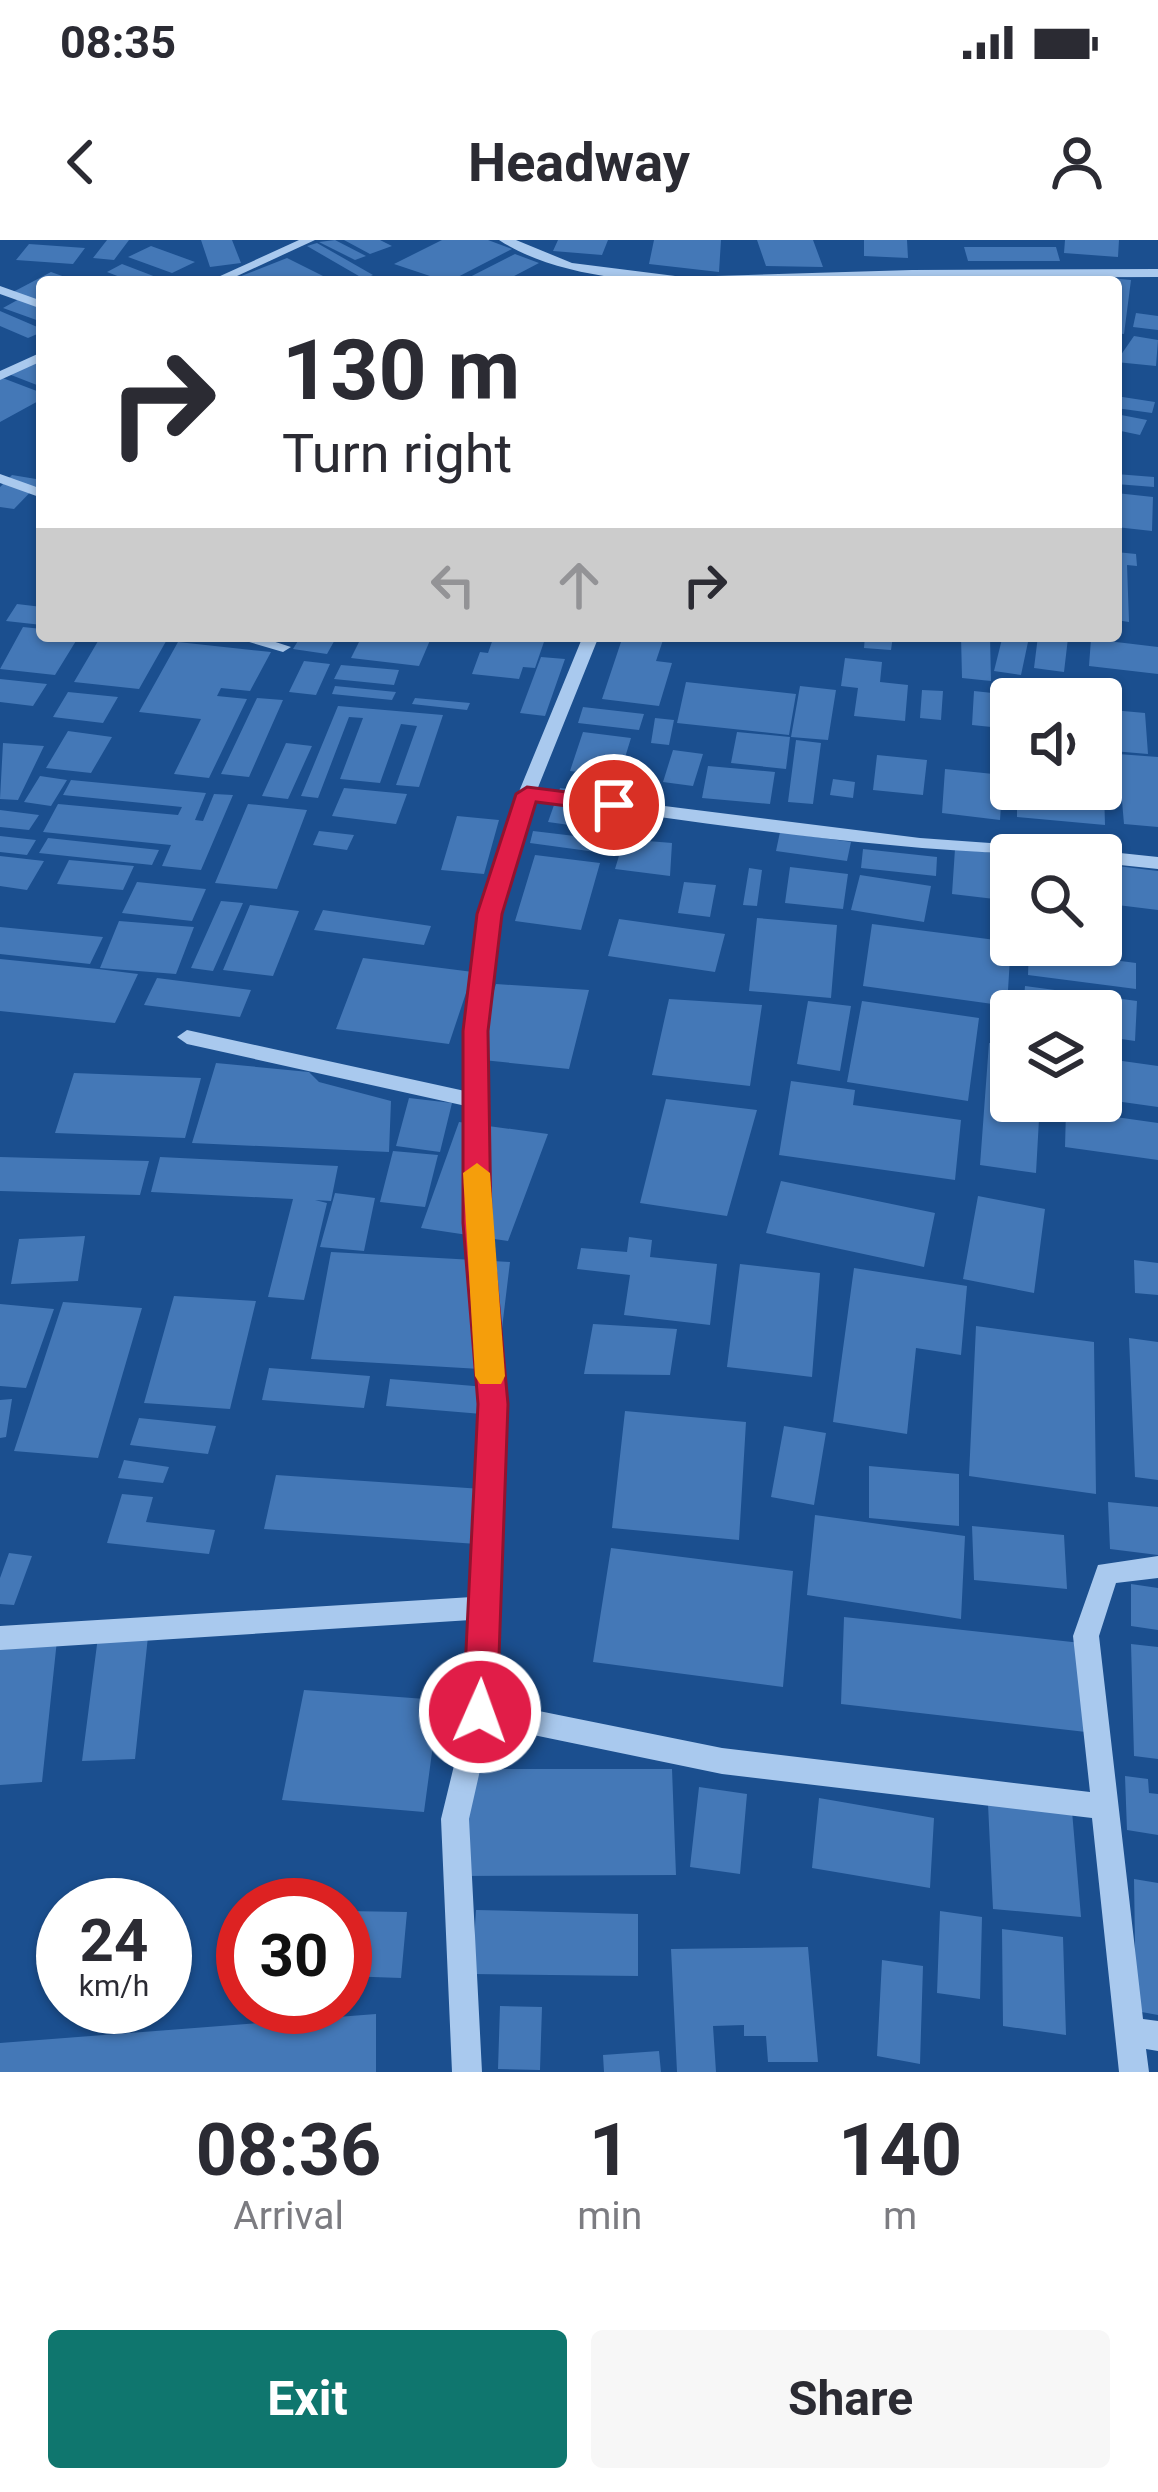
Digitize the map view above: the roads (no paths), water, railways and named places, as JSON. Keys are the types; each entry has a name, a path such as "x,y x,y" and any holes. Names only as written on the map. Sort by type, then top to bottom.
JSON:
{"street":[{"path":"226,276 310,240"},
{"path":"505,240 569,266 645,276"},
{"path":"1009,276 1158,273"},
{"path":"0,290 36,303"},
{"path":"0,376 36,359"},
{"path":"0,478 36,492"},
{"path":"263,642 284,647"},
{"path":"467,2072 455,1819 480,1712 493,1404 477,1223 476,1031 490,914 527,794 590,642"},
{"path":"527,794 990,849"},
{"path":"1122,859 1158,863"},
{"path":"187,1037 476,1101"},
{"path":"1134,2072 1144,2034 1106,1807 1086,1636 1107,1573 1158,1567"},
{"path":"0,1638 484,1608"},
{"path":"480,1712 722,1761 1106,1807"}]}
